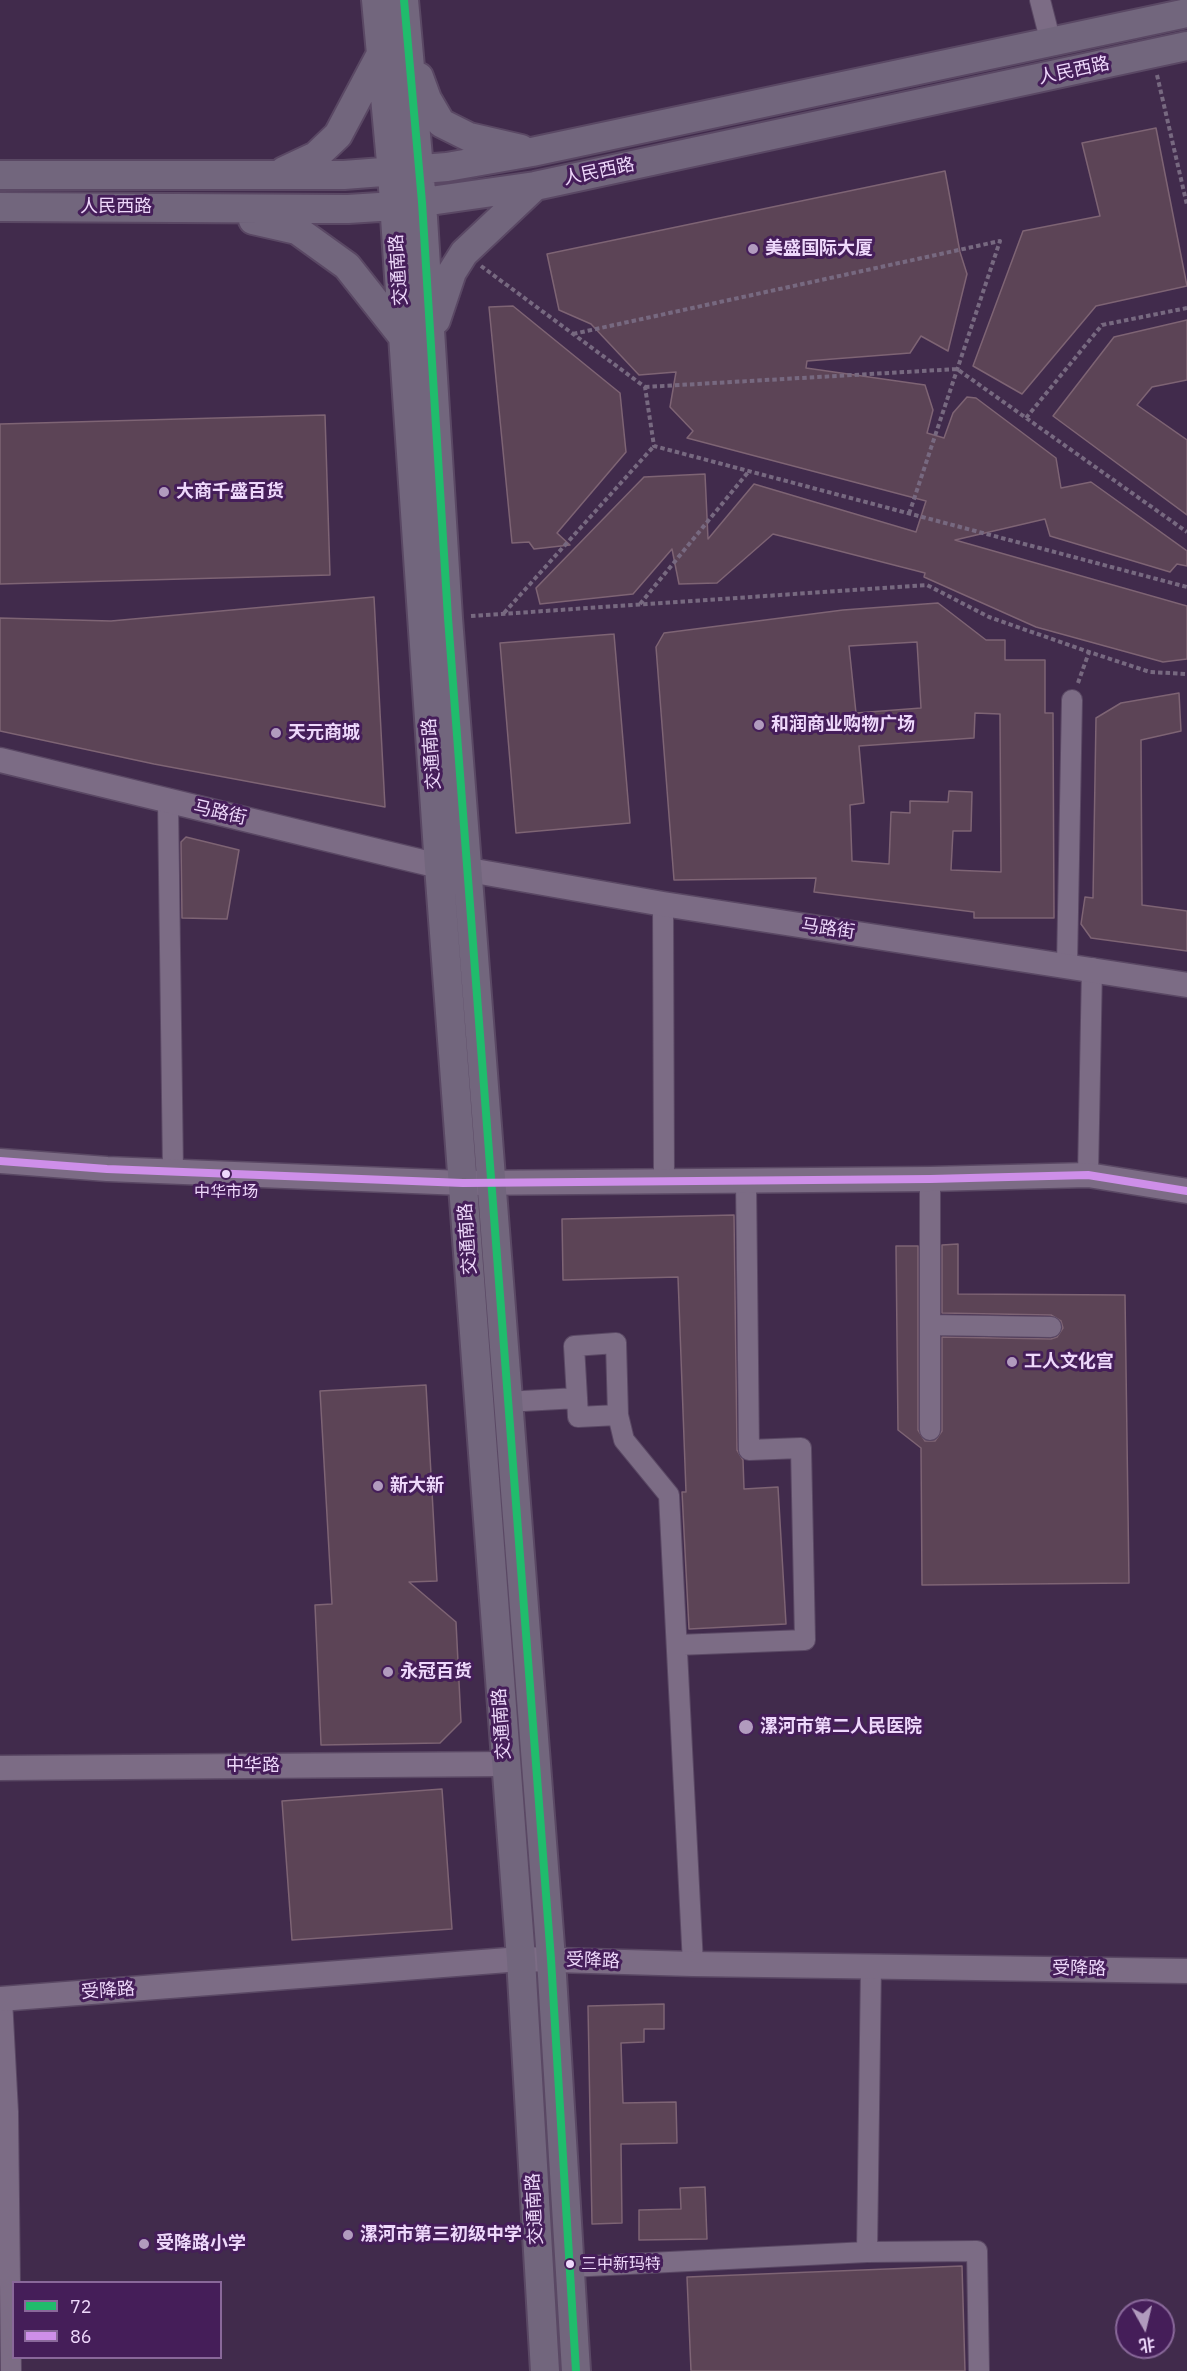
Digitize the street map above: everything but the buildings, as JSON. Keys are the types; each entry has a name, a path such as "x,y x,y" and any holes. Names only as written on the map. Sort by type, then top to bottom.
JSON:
{"main road":[{"name":"交通南路","path":"376,0 395,50"},
{"name":"交通南路","path":"404,0 395,50 406,171 422,202 417,337 439,866 521,1959 545,2371"},
{"name":"人民西路","path":"0,175 406,171 532,152 1187,13"},
{"name":"人民西路","path":"0,207 348,209 395,206 535,186 1187,46"},
{"path":"275,174 316,156 338,135 395,50 441,123 469,137 532,152"},
{"name":"交通南路","path":"406,171 395,206 417,337 448,618 469,870 506,1402 551,1959 576,2371"},
{"path":"198,207 297,230 346,266 417,337 464,253 535,186"}],"street":[{"path":"1040,0 1051,43"},
{"path":"1067,965 1072,700"},
{"name":"马路街","path":"0,760 439,866"},
{"path":"168,801 173,1171"},
{"name":"马路街","path":"469,870 663,904 1092,968 1187,985"},
{"path":"663,904 663,1180"},
{"path":"1088,1175 1092,968"},
{"path":"0,1161 464,1183 930,1179 1088,1175 1187,1191"},
{"path":"930,1179 930,1430"},
{"path":"677,1645 805,1640 801,1448 749,1450 746,1180"},
{"path":"930,1325 1051,1327"},
{"path":"618,1415 578,1417 574,1346 616,1343 618,1415 624,1440 669,1495 693,1964"},
{"path":"506,1402 577,1398"},
{"name":"中华路","path":"0,1768 505,1764"},
{"name":"受降路","path":"1,1999 521,1959 693,1964 1187,1971"},
{"path":"867,2252 871,1966"},
{"path":"1,1999 9,2112 11,2371"},
{"path":"570,2267 867,2252 976,2251 979,2371"}],"path":[{"path":"1152,54 1187,205"},
{"path":"1181,182 1187,181"},
{"path":"573,334 1000,241 909,514"},
{"path":"464,253 645,387 957,369 1187,532"},
{"path":"1026,418 1102,325 1187,308"},
{"path":"645,387 654,446"},
{"path":"654,446 1187,587"},
{"path":"504,614 654,446"},
{"path":"640,604 749,471"},
{"path":"448,618 927,585 989,617 1089,652 1150,672 1187,674"},
{"path":"1072,700 1089,652"}],"transit line":[{"name":"72","path":"404,0 422,202 448,618 551,1959 576,2371"},
{"name":"86","path":"0,1161 107,1169 463,1183 930,1179 1088,1175 1187,1191"}],"place":[{"name":"美盛国际大厦","path":"753,249"},
{"name":"大商千盛百货","path":"164,492"},
{"name":"和润商业购物广场","path":"759,725"},
{"name":"天元商城","path":"276,733"},
{"name":"中华市场","path":"226,1174"},
{"name":"工人文化宫","path":"1012,1362"},
{"name":"新大新","path":"378,1486"},
{"name":"永冠百货","path":"388,1672"},
{"name":"漯河市第二人民医院","path":"746,1727"},
{"name":"漯河市第三初级中学","path":"348,2235"},
{"name":"受降路小学","path":"144,2244"},
{"name":"三中新玛特","path":"570,2264"}]}
